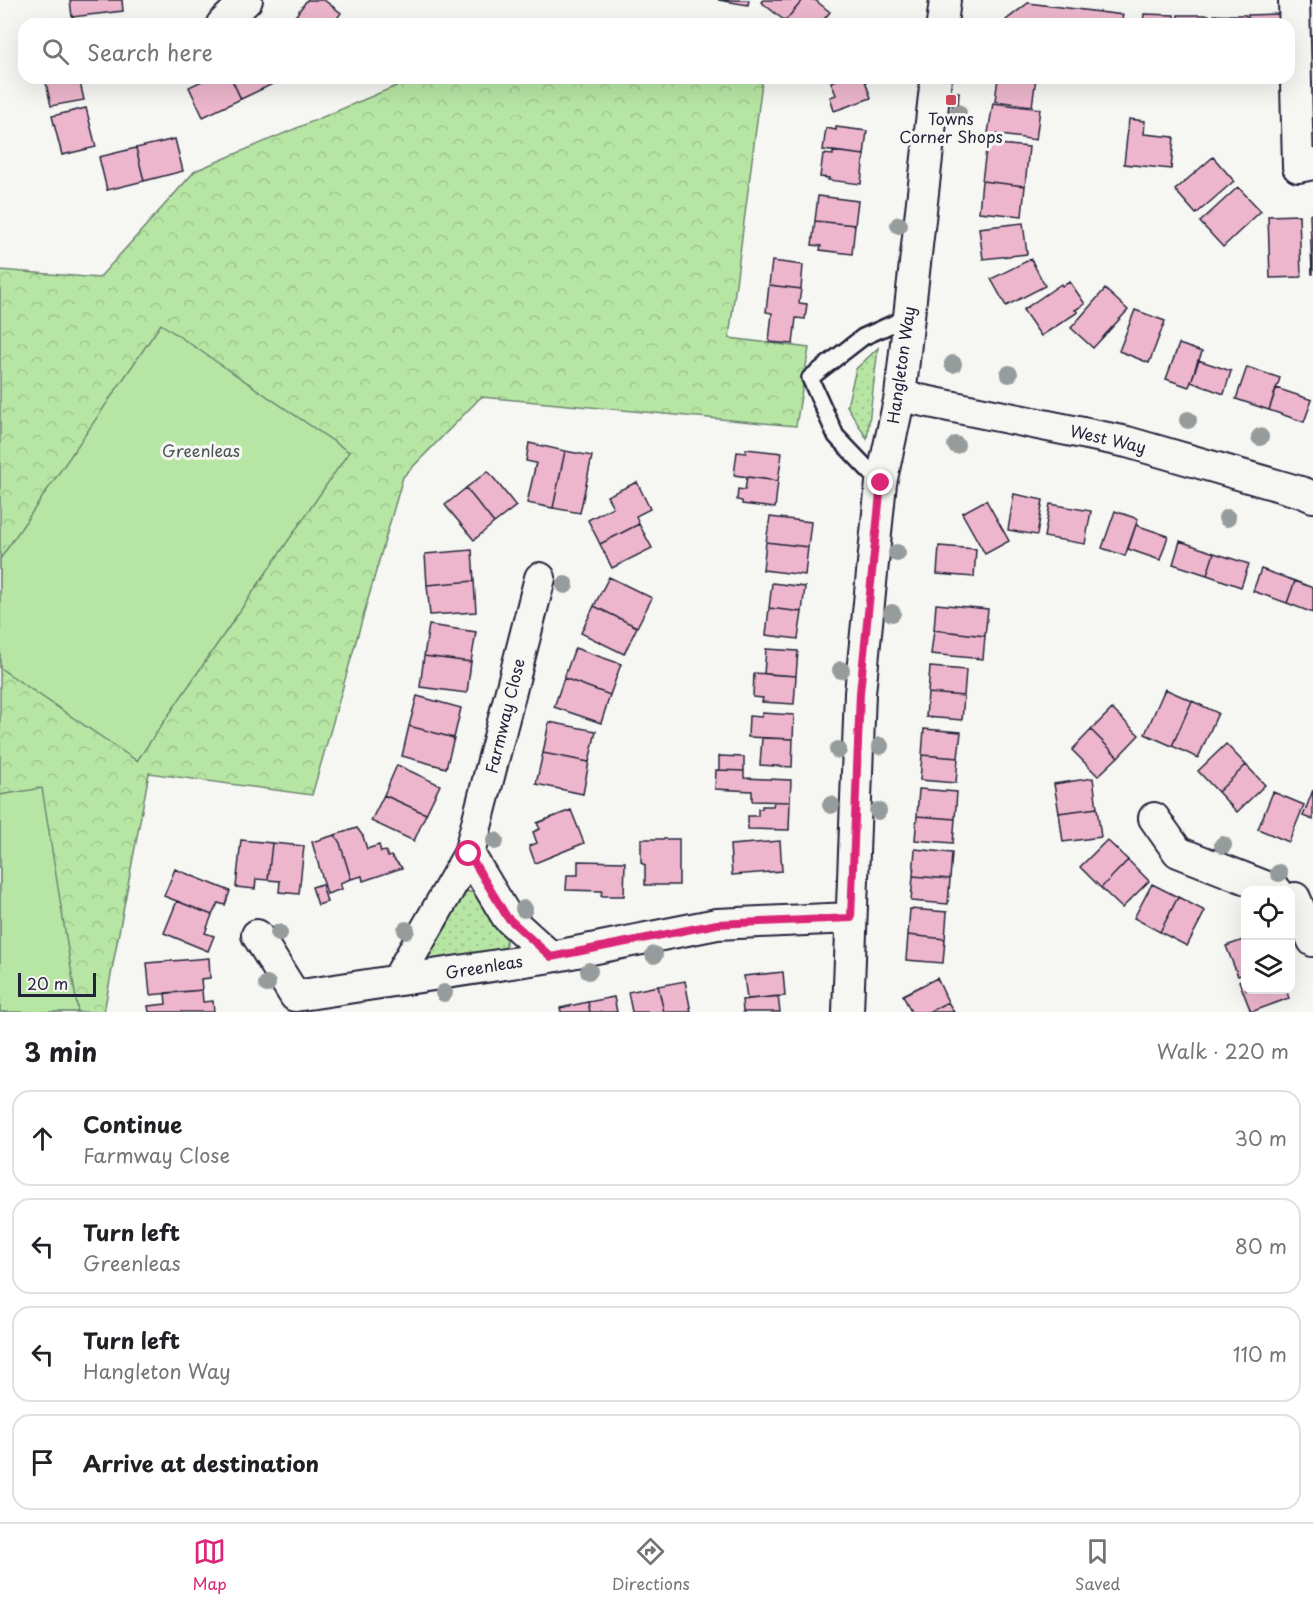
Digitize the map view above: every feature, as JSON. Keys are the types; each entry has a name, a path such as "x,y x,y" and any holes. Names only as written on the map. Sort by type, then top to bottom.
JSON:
{"street":[{"path":"228,18 248,0"},
{"path":"943,18 945,0"},
{"path":"1294,0 1294,18"},
{"path":"1295,42 1298,166 1313,164"},
{"name":"Hangleton Way","path":"848,1012 860,693 881,483 900,396 935,84"},
{"name":"West Way","path":"900,396 1127,442 1313,497"},
{"name":"Farmway Close","path":"397,980 469,854 540,578"},
{"path":"1154,818 1178,852 1266,886"},
{"path":"469,854 507,917 551,957"},
{"path":"1295,899 1313,941"},
{"name":"Greenleas","path":"257,934 291,1004 397,980 551,957 717,924 851,918"}],"lane":[{"path":"881,483 836,436 810,378 864,337 908,317"}],"green space":[{"name":"Greenleas","path":"401,84 762,84 729,338 809,348 796,426 481,397 403,477 312,795 149,773 104,1012 0,1012 0,270 99,278 195,171"},
{"path":"161,324 349,452 137,761 0,668 0,559"},
{"path":"878,348 867,439 847,406 856,369"},
{"path":"42,788 78,1012 0,1012 0,795"},
{"path":"463,890 477,894 506,932 506,948 499,955 439,965 427,955"}],"building":[{"path":"70,0 122,0 123,11 72,17"},
{"path":"307,0 324,0 341,13 337,18 300,18 296,15"},
{"path":"718,0 749,0 748,5"},
{"path":"763,0 803,0 788,18 781,18 761,2"},
{"path":"803,0 815,0 830,12 825,18 788,18"},
{"path":"1028,3 1123,15 1122,18 1009,18"},
{"path":"1144,14 1174,15 1174,18 1144,18"},
{"path":"1280,14 1280,18 1248,18 1248,15"},
{"path":"1178,15 1209,15 1209,18 1178,18"},
{"path":"1214,15 1246,15 1246,18 1214,18"},
{"path":"46,84 80,84 84,100 51,106"},
{"path":"195,84 234,84 241,99 203,117 189,87"},
{"path":"234,84 273,84 241,99"},
{"path":"832,84 866,84 871,98 834,111 830,97 836,95"},
{"path":"997,84 1035,84 1032,106 995,101"},
{"path":"954,92 959,92 958,107 952,107"},
{"path":"993,103 1040,109 1036,140 988,133"},
{"path":"86,108 96,147 62,155 52,116"},
{"path":"1129,119 1145,121 1144,134 1174,137 1171,169 1124,164"},
{"path":"836,127 867,131 864,155 823,150 826,128 836,130"},
{"path":"175,139 183,171 144,181 136,148"},
{"path":"987,143 1029,147 1025,186 982,181"},
{"path":"136,148 144,181 107,190 99,157"},
{"path":"833,151 864,155 861,184 820,177 823,154 833,155"},
{"path":"1213,157 1234,181 1196,214 1175,190"},
{"path":"982,181 1025,186 1022,216 979,212"},
{"path":"1238,187 1261,211 1223,247 1200,222"},
{"path":"818,196 858,201 855,225 815,221"},
{"path":"1310,214 1313,214 1313,274 1312,274"},
{"path":"1299,215 1301,277 1270,278 1268,216"},
{"path":"815,221 855,225 852,254 820,250 821,246 812,245"},
{"path":"1023,223 1027,254 983,259 979,228"},
{"path":"1031,259 1045,286 1006,306 991,279"},
{"path":"772,261 803,265 801,289 769,285"},
{"path":"1070,282 1085,304 1075,310 1078,312 1041,336 1023,310 1061,284 1062,286"},
{"path":"769,285 801,289 799,303 807,304 805,319 796,318 793,344 769,342 772,313 766,312"},
{"path":"1105,289 1128,310 1093,348 1071,328"},
{"path":"1135,310 1165,321 1149,363 1119,351"},
{"path":"1179,344 1202,352 1189,387 1166,379"},
{"path":"1198,360 1231,371 1224,394 1191,382"},
{"path":"1247,367 1280,378 1269,410 1236,399"},
{"path":"1276,388 1312,400 1304,422 1269,410"},
{"path":"529,443 565,451 553,508 527,503 536,463 526,461"},
{"path":"746,449 782,453 778,481 734,475 737,452 746,453"},
{"path":"565,451 592,456 580,513 553,508"},
{"path":"488,471 516,506 494,523 466,488"},
{"path":"747,477 778,481 775,508 742,504 742,501 737,500 738,489 745,490"},
{"path":"637,482 650,509 636,516 639,524 600,544 588,520 613,507 607,496"},
{"path":"466,488 494,523 474,540 445,505"},
{"path":"1014,494 1043,500 1037,535 1008,530"},
{"path":"986,500 1009,541 985,554 962,513"},
{"path":"1050,504 1091,511 1085,544 1044,537"},
{"path":"1115,511 1138,519 1125,556 1102,548"},
{"path":"770,517 811,522 808,547 766,542"},
{"path":"639,524 652,548 612,568 600,544"},
{"path":"1136,525 1168,536 1160,560 1128,549"},
{"path":"1180,541 1214,553 1207,575 1173,564"},
{"path":"766,542 808,547 805,575 763,570"},
{"path":"939,546 976,549 974,577 937,574"},
{"path":"472,550 474,581 427,585 425,554"},
{"path":"1214,553 1249,564 1241,587 1207,575"},
{"path":"1261,569 1295,581 1287,603 1253,591"},
{"path":"609,577 652,598 637,627 594,606"},
{"path":"474,581 476,612 430,615 427,585"},
{"path":"1295,581 1313,588 1313,613 1287,603"},
{"path":"772,583 805,587 802,612 769,608"},
{"path":"936,604 988,609 985,636 934,630"},
{"path":"594,606 637,627 624,654 581,633"},
{"path":"769,608 802,612 798,639 766,635"},
{"path":"429,625 476,632 471,662 424,656"},
{"path":"934,630 985,636 983,659 931,654"},
{"path":"575,648 621,664 610,695 564,678"},
{"path":"766,649 798,651 796,676 764,674"},
{"path":"424,656 471,662 467,693 420,687"},
{"path":"930,667 966,670 964,696 928,693"},
{"path":"754,673 796,676 794,704 762,702 763,698 753,697"},
{"path":"564,678 610,695 601,723 554,707"},
{"path":"1165,689 1192,701 1172,746 1145,734"},
{"path":"928,693 964,696 962,720 926,717"},
{"path":"417,696 461,708 454,738 409,726"},
{"path":"1192,701 1218,713 1198,758 1172,746"},
{"path":"1112,709 1139,735 1118,757 1091,730"},
{"path":"762,713 794,715 793,739 748,737 749,716 762,717"},
{"path":"549,722 596,731 589,762 543,753"},
{"path":"409,726 454,738 446,768 402,756"},
{"path":"924,729 961,732 958,758 922,755"},
{"path":"1091,730 1118,757 1098,776 1072,750"},
{"path":"762,738 793,739 792,767 760,765"},
{"path":"1226,744 1246,765 1218,792 1198,771"},
{"path":"543,753 589,762 583,794 536,784"},
{"path":"922,755 958,758 956,783 920,780"},
{"path":"719,756 744,757 744,771 719,770"},
{"path":"397,765 440,785 426,814 384,795"},
{"path":"1246,765 1265,785 1237,812 1218,792"},
{"path":"716,770 744,771 744,778 791,780 790,802 752,801 752,791 715,789"},
{"path":"1093,778 1097,808 1059,813 1054,784"},
{"path":"919,789 957,792 955,819 917,816"},
{"path":"1313,790 1313,820 1303,816"},
{"path":"1273,792 1304,805 1289,842 1258,829"},
{"path":"384,795 426,814 414,841 371,821"},
{"path":"774,802 790,802 789,830 748,829 748,816 758,816 758,809 762,809 762,806 773,806"},
{"path":"1097,808 1101,837 1063,842 1059,813"},
{"path":"571,810 584,843 535,863 529,846 537,843 533,832 540,829 537,823"},
{"path":"917,816 955,819 953,843 915,840"},
{"path":"357,828 363,836 367,849 379,845 381,852 386,851 388,857 391,856 402,868 363,881 362,876 351,879 340,843 335,835"},
{"path":"335,835 340,843 351,879 340,883 342,889 327,894 312,842"},
{"path":"641,839 679,839 679,885 645,885 645,865 641,863"},
{"path":"241,840 272,843 268,880 256,879 255,889 236,887"},
{"path":"1107,840 1128,860 1101,888 1080,867"},
{"path":"780,841 782,871 732,875 730,845"},
{"path":"272,843 304,846 299,894 279,892 280,881 268,880"},
{"path":"915,849 952,853 950,879 913,876"},
{"path":"1128,860 1149,881 1122,908 1101,888"},
{"path":"578,861 625,862 624,896 601,896 602,891 566,890 567,875 578,875"},
{"path":"175,869 230,891 225,905 218,903 212,915 164,896"},
{"path":"913,876 950,879 948,904 911,901"},
{"path":"322,884 327,902 318,905 312,887"},
{"path":"1152,884 1178,897 1160,932 1134,918"},
{"path":"1178,897 1205,911 1187,946 1160,932"},
{"path":"177,901 212,915 205,933 214,936 208,951 164,933"},
{"path":"910,909 947,912 945,939 908,935"},
{"path":"908,935 945,939 943,963 906,960"},
{"path":"1241,941 1241,975 1238,976 1226,946"},
{"path":"209,958 210,978 201,979 202,990 150,995 147,963"},
{"path":"783,972 785,996 747,999 744,976"},
{"path":"937,978 948,1002 928,1012 911,1012 903,995"},
{"path":"685,981 691,1012 664,1012 658,986"},
{"path":"658,986 664,1012 632,1012 628,992"},
{"path":"202,990 203,1002 213,1001 214,1012 149,1012 148,1006 166,1004 165,993"},
{"path":"1244,994 1288,994 1289,998 1251,1012"},
{"path":"778,996 780,1012 743,1012 742,1000"},
{"path":"614,997 617,1012 590,1012 588,1002"},
{"path":"588,1002 590,1012 561,1012 560,1008"},
{"path":"948,1002 954,1012 928,1012"}],"place":[{"name":"Towns Corner Shops","path":"951,100"}],"route":[{"path":"469,854 507,917 551,957 717,924 851,918 860,693 881,483"}]}
